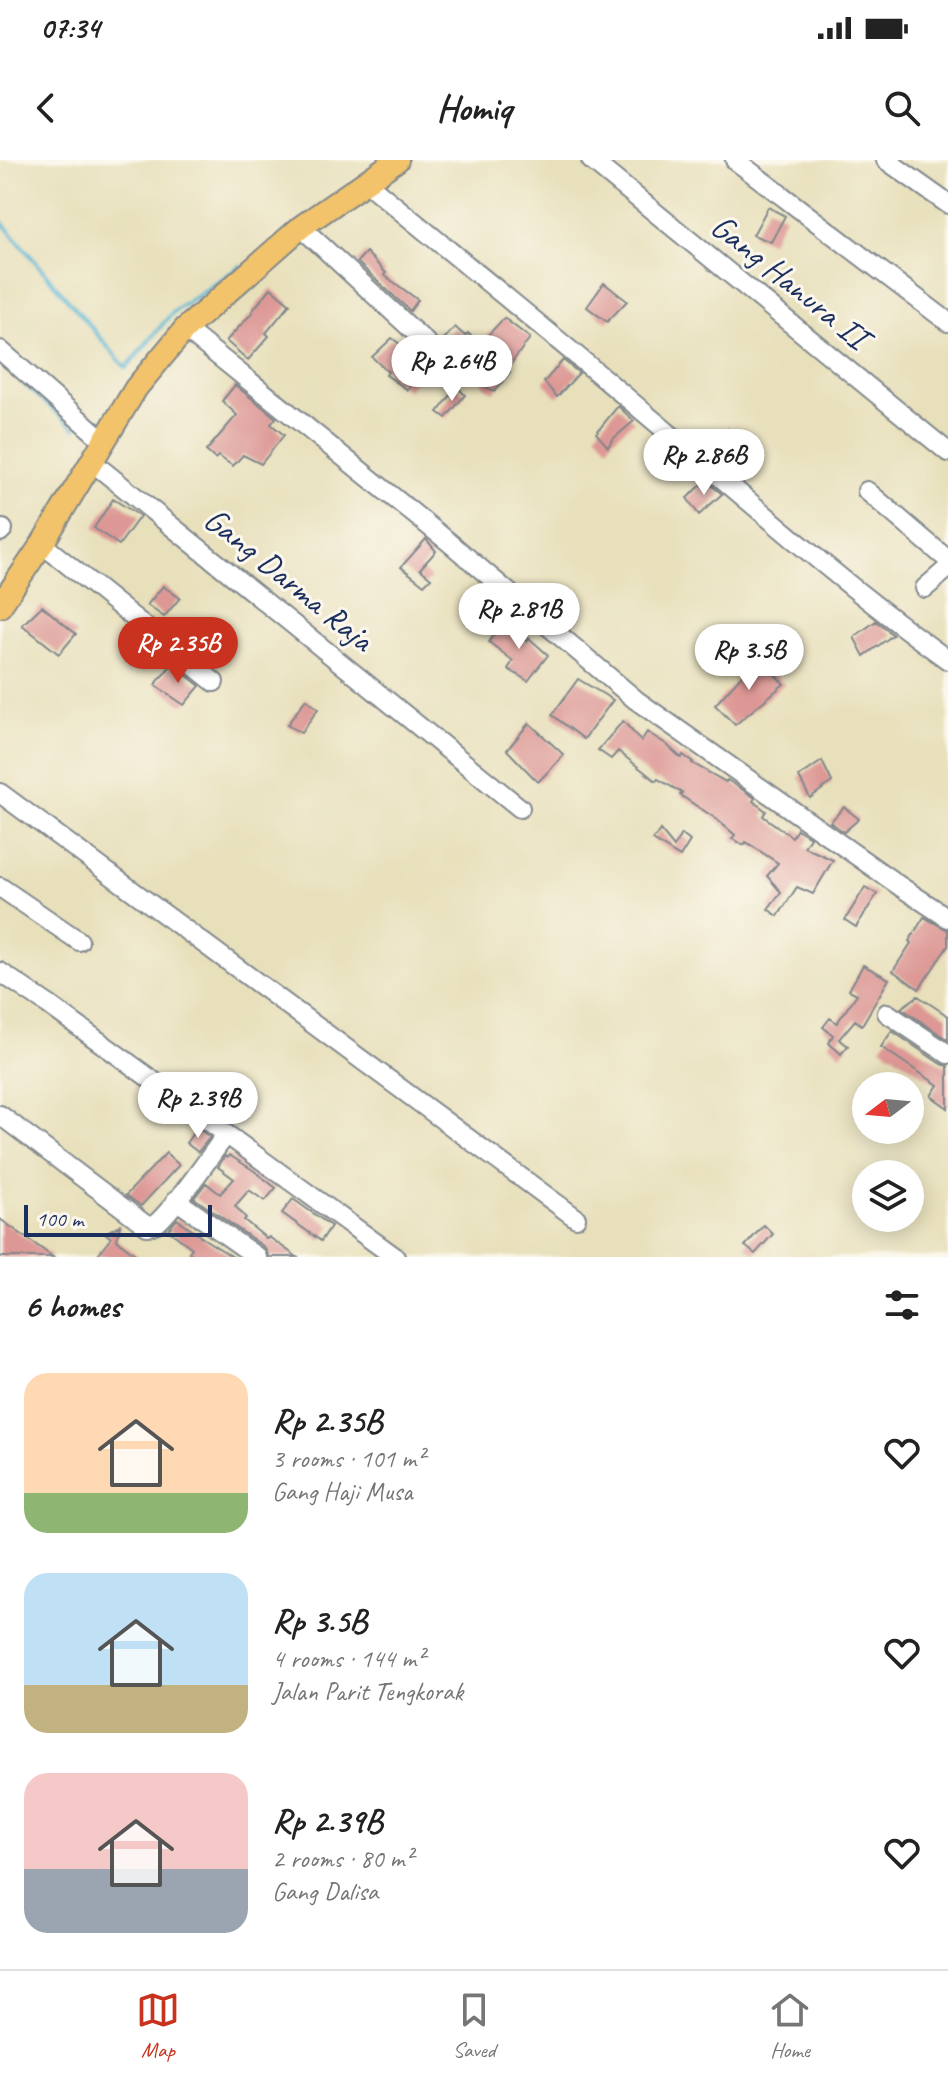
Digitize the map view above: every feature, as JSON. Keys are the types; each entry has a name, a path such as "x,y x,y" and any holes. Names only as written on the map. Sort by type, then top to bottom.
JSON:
{"main road":[{"path":"0,606 42,544 136,388 185,329 301,227 397,160"}],"street":[{"name":"Gang Hanura II","path":"591,160 948,452"},
{"path":"735,160 948,322"},
{"path":"886,160 948,204"},
{"path":"367,183 578,356 782,530 948,660"},
{"path":"301,227 460,374"},
{"path":"185,329 450,543 636,700 948,918"},
{"path":"0,350 104,441"},
{"name":"Gang Darma Raja","path":"91,461 520,808"},
{"path":"867,491 948,560"},
{"path":"42,544 214,682"},
{"path":"925,588 948,568"},
{"path":"0,793 576,1218"},
{"path":"0,887 79,941"},
{"path":"0,972 395,1257"},
{"path":"887,1013 948,1054"},
{"path":"0,1115 147,1226 157,1222 226,1135"},
{"path":"176,1200 257,1257"}],"building":[{"path":"768,207 785,216 771,242 753,235"},
{"path":"366,252 386,273 384,275 418,300 410,311 357,262"},
{"path":"604,283 627,301 607,322 587,307"},
{"path":"271,288 290,304 248,360 226,341"},
{"path":"504,318 530,338 494,392 474,377 499,345 487,336"},
{"path":"455,327 475,340 460,358 442,341"},
{"path":"392,338 426,364 408,390 386,375 388,372 372,357"},
{"path":"563,360 579,373 557,397 544,382"},
{"path":"235,385 276,418 271,424 284,435 261,464 243,455 233,466 218,456 215,459 206,451 237,415 222,401"},
{"path":"457,387 465,395 446,418 438,412"},
{"path":"618,406 634,421 608,447 596,433"},
{"path":"728,429 744,448 726,466 709,452"},
{"path":"706,481 722,494 699,515 687,498"},
{"path":"113,499 140,516 119,545 94,528"},
{"path":"426,539 436,551 420,569 431,578 424,585 401,567"},
{"path":"163,586 180,598 164,617 147,605"},
{"path":"42,606 76,634 59,654 22,625"},
{"path":"504,620 527,642 529,638 548,655 528,681 508,669 513,661 489,642"},
{"path":"206,621 217,629 201,652 190,644"},
{"path":"876,621 893,635 864,656 854,637"},
{"path":"758,657 784,684 735,725 715,705"},
{"path":"172,664 200,686 184,705 155,685"},
{"path":"578,679 613,700 584,739 552,715"},
{"path":"306,699 318,709 301,733 287,725"},
{"path":"623,721 641,741 647,732 681,758 683,755 755,798 753,801 766,811 763,816 792,837 797,829 810,837 804,847 833,860 813,894 797,887 778,916 768,909 781,892 767,876 778,863 746,842 744,845 732,839 735,835 715,818 680,795 682,793 658,779 656,781 618,751 611,759 598,750"},
{"path":"529,723 564,755 538,782 507,750"},
{"path":"822,761 832,782 810,798 799,777"},
{"path":"844,807 859,819 844,832 830,822"},
{"path":"660,830 674,847 681,834 690,841 680,857 653,840"},
{"path":"865,887 877,894 856,927 845,920"},
{"path":"924,917 948,930 948,946 919,989 893,971"},
{"path":"863,965 889,979 862,1025 855,1020 839,1039 848,1046 841,1054 829,1043 833,1035 823,1027 830,1018 837,1023 857,994 849,990"},
{"path":"918,996 948,1016 948,1040 901,1008"},
{"path":"892,1031 948,1066 948,1108 931,1096 938,1085 924,1076 924,1072 918,1072 881,1047"},
{"path":"197,1128 210,1137 198,1152 186,1143"},
{"path":"166,1153 179,1165 141,1206 126,1195"},
{"path":"229,1155 276,1188 265,1201 249,1190 235,1206 246,1218 244,1220 267,1239 269,1237 297,1257 269,1257 264,1247 194,1198 206,1183 220,1194 234,1179 218,1167"},
{"path":"293,1199 331,1226 321,1241 282,1213"},
{"path":"0,1219 53,1257 0,1257"},
{"path":"177,1219 233,1257 195,1257 189,1252 192,1248 168,1230"},
{"path":"120,1225 117,1240 139,1257 96,1257 111,1238 105,1233"},
{"path":"764,1225 773,1234 755,1254 745,1246"}],"waterway":[{"path":"0,220 126,368 172,313 241,266"},
{"path":"0,363 75,428"}]}
